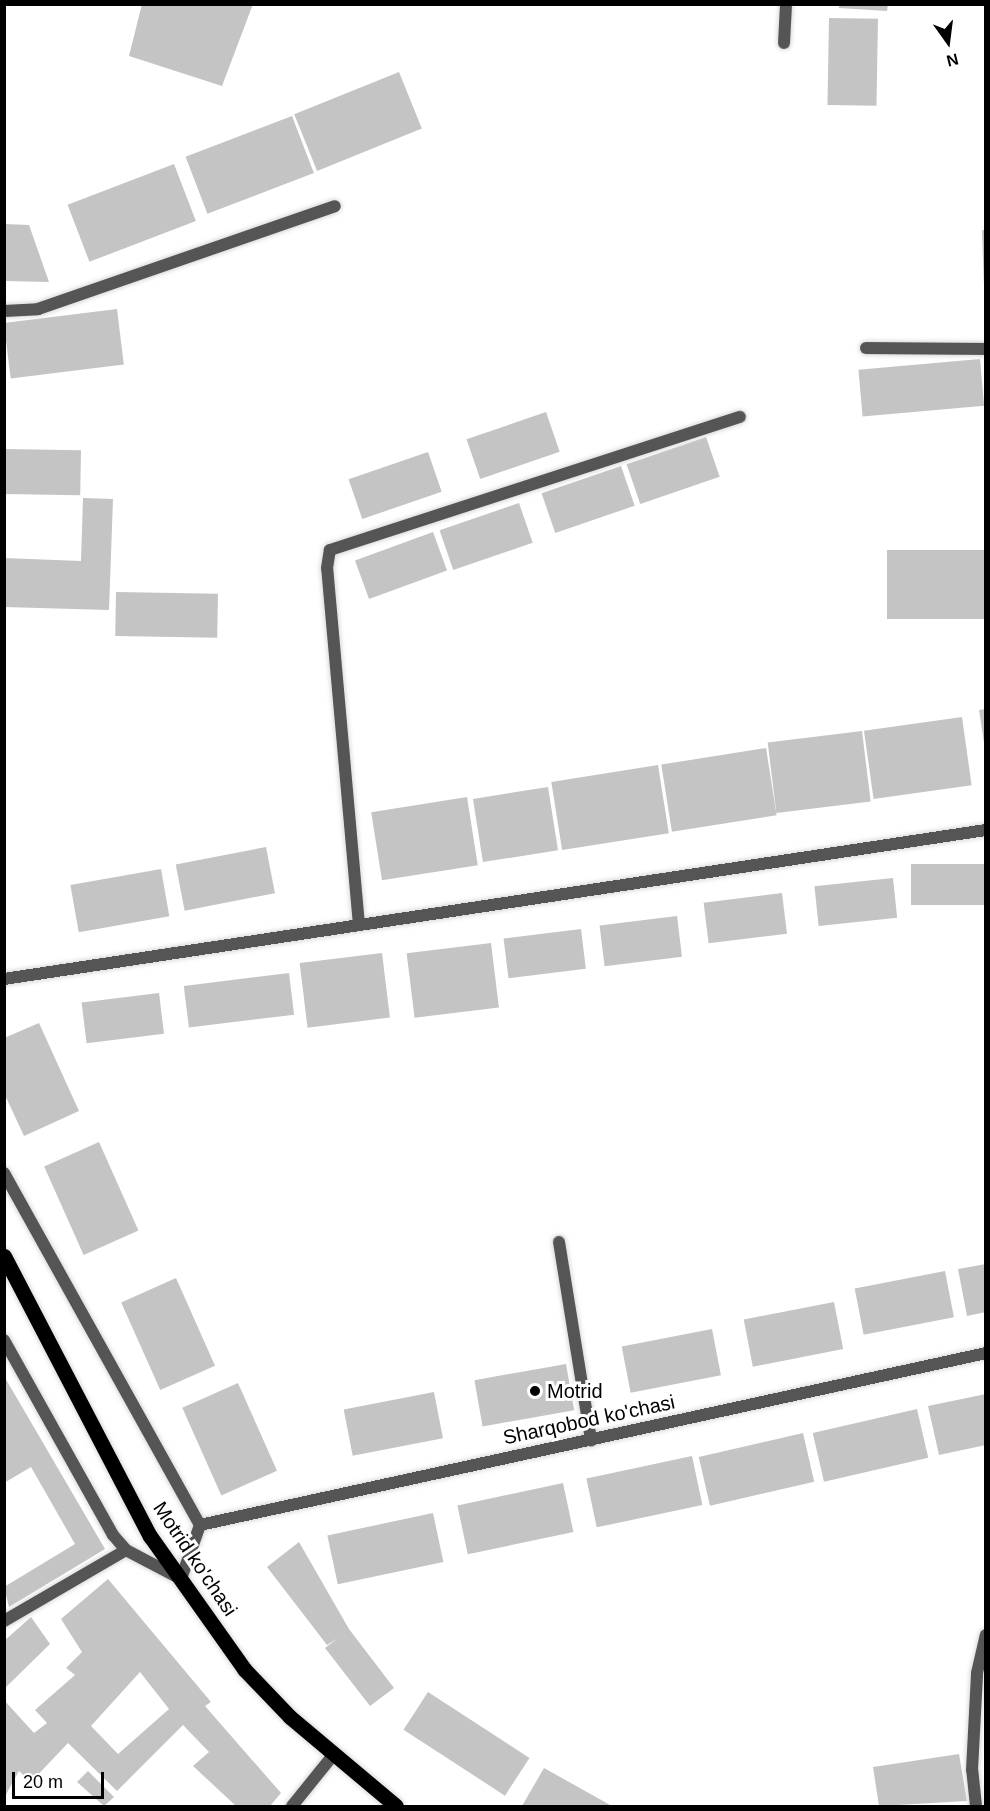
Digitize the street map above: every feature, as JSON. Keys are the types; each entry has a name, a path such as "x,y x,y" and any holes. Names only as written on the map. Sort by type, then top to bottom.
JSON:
{"main road":[{"name":"Motrid ko'chasi","path":"4,1256 150,1536 244,1669 334,1754 396,1806"}],"street":[{"path":"784,43 786,4"},
{"path":"4,311 38,309 335,206"},
{"path":"866,348 986,349"},
{"path":"359,925 327,568 330,550 740,417"},
{"path":"4,979 986,830"},
{"path":"4,1173 200,1525 181,1580 126,1550 4,1340"},
{"path":"559,1242 591,1440"},
{"name":"Sharqobod ko'chasi","path":"200,1525 986,1353"},
{"path":"4,1621 126,1550"},
{"path":"976,1806 972,1770 977,1673 986,1635"},
{"path":"292,1806 334,1754"}],"building":[{"path":"142,4 253,4 222,86 129,56"},
{"path":"839,4 888,4 887,11 839,8"},
{"path":"829,18 878,19 876,106 827,105"},
{"path":"399,72 422,129 317,171 294,114"},
{"path":"292,116 314,173 207,214 186,157"},
{"path":"174,164 196,221 89,262 68,205"},
{"path":"4,224 29,225 49,282 4,281"},
{"path":"982,230 986,230 986,287 984,287"},
{"path":"117,309 124,365 11,378 4,323"},
{"path":"980,359 984,406 863,416 858,370"},
{"path":"546,412 560,452 480,479 467,439"},
{"path":"706,437 720,477 640,504 627,464"},
{"path":"4,449 81,450 80,495 4,494"},
{"path":"428,452 442,492 362,519 349,479"},
{"path":"621,466 635,506 555,533 542,493"},
{"path":"83,498 113,499 109,610 4,607 4,558 81,561"},
{"path":"519,503 533,543 453,570 440,530"},
{"path":"433,532 447,571 369,599 355,560"},
{"path":"887,550 986,550 986,619 887,619"},
{"path":"116,592 218,594 217,638 115,636"},
{"path":"986,709 986,743 984,743 979,710"},
{"path":"962,717 972,785 874,799 864,731"},
{"path":"862,731 871,801 776,813 768,743"},
{"path":"766,748 777,815 672,832 661,765"},
{"path":"658,765 669,833 562,850 551,782"},
{"path":"548,787 558,850 483,862 473,799"},
{"path":"467,797 478,865 382,880 371,812"},
{"path":"266,847 275,893 185,911 176,865"},
{"path":"911,864 986,864 986,905 911,905"},
{"path":"161,869 169,916 79,932 70,885"},
{"path":"893,878 897,918 819,926 814,886"},
{"path":"782,893 787,934 709,943 704,903"},
{"path":"677,916 682,957 605,966 600,926"},
{"path":"581,929 586,969 508,978 504,939"},
{"path":"491,943 499,1008 415,1018 407,953"},
{"path":"382,953 390,1018 308,1028 300,963"},
{"path":"289,973 294,1015 189,1028 184,986"},
{"path":"159,993 164,1034 87,1043 82,1003"},
{"path":"39,1023 79,1111 24,1136 4,1093 4,1038"},
{"path":"99,1142 138,1231 84,1255 44,1166"},
{"path":"986,1264 986,1312 967,1316 958,1269"},
{"path":"945,1271 954,1317 864,1335 855,1289"},
{"path":"176,1278 215,1366 160,1390 121,1302"},
{"path":"834,1302 843,1349 753,1367 744,1320"},
{"path":"712,1329 721,1375 631,1393 622,1347"},
{"path":"566,1364 574,1410 483,1426 474,1380"},
{"path":"4,1376 105,1549 9,1607 4,1587 75,1544 31,1467 4,1483"},
{"path":"238,1383 277,1471 221,1496 182,1408"},
{"path":"434,1392 443,1438 353,1456 344,1410"},
{"path":"986,1394 986,1445 939,1455 928,1406"},
{"path":"917,1409 928,1458 824,1482 813,1433"},
{"path":"803,1433 814,1482 710,1506 699,1457"},
{"path":"692,1456 702,1505 597,1527 586,1478"},
{"path":"563,1483 573,1532 468,1554 457,1505"},
{"path":"433,1513 443,1562 338,1584 327,1535"},
{"path":"299,1542 349,1629 394,1688 370,1706 325,1648 338,1638 327,1645 267,1567"},
{"path":"108,1579 211,1702 205,1706 281,1793 270,1806 236,1806 193,1766 209,1752 183,1725 117,1791 68,1743 31,1782 19,1771 4,1798 4,1700 34,1733 47,1723 35,1710 75,1675 66,1668 82,1652 61,1619","holes":["140,1672 169,1709 118,1754 91,1726"]},
{"path":"31,1617 50,1644 4,1689 4,1641"},
{"path":"428,1692 529,1758 505,1796 403,1730"},
{"path":"959,1754 967,1801 879,1806 873,1767"},
{"path":"544,1768 612,1806 522,1806"},
{"path":"88,1771 114,1797 104,1806 77,1782"}],"place":[{"name":"Motrid","path":"535,1391"}]}
